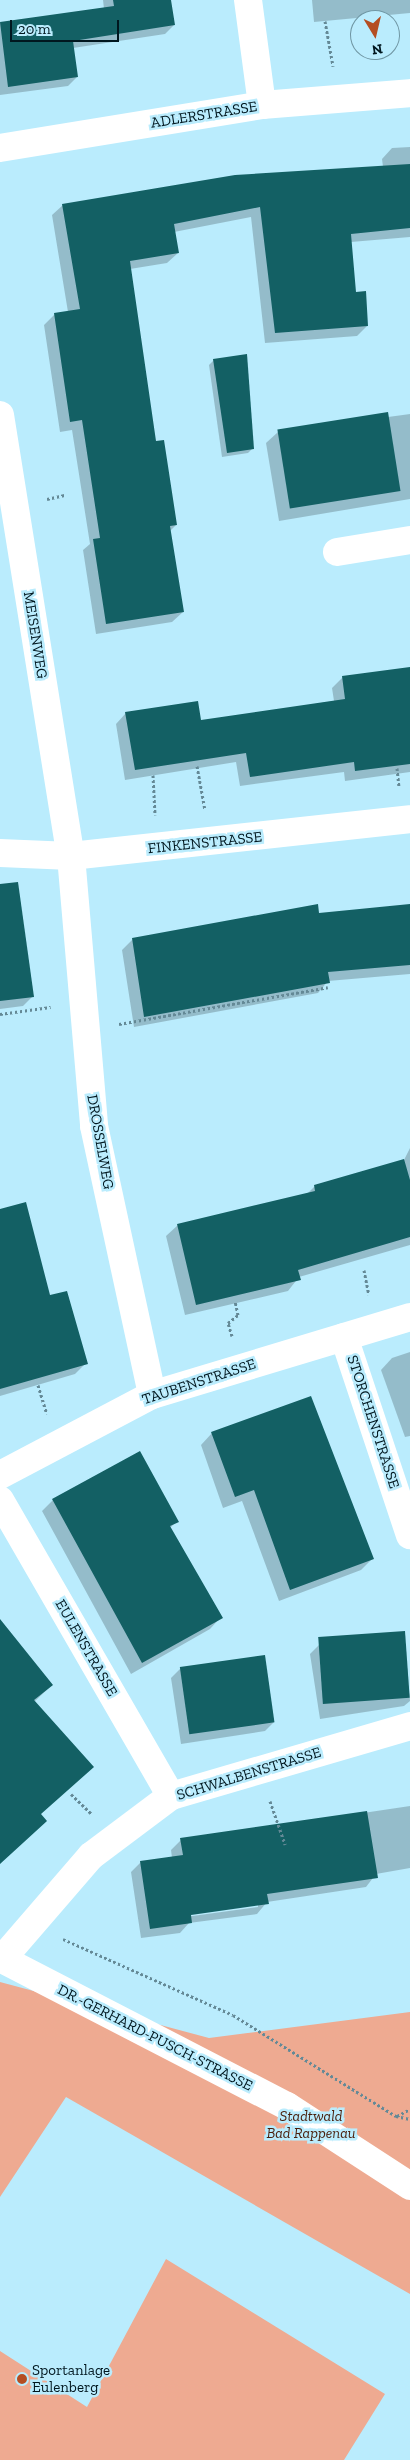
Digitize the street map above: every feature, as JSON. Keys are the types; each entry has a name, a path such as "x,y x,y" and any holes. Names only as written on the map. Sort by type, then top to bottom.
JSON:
{"street":[{"path":"248,0 262,105"},
{"name":"ADLERSTRASSE","path":"0,148 262,105 410,93"},
{"name":"MEISENWEG","path":"0,415 71,856"},
{"path":"337,552 410,540"},
{"name":"FINKENSTRASSE","path":"0,853 71,856 410,819"},
{"name":"DROSSELWEG","path":"71,856 94,1126 152,1395"},
{"name":"TAUBENSTRASSE","path":"0,1475 152,1395 410,1317"},
{"name":"STORCHENSTRASSE","path":"344,1337 410,1535"},
{"name":"EULENSTRASSE","path":"0,1500 171,1796"},
{"name":"SCHWALBENSTRASSE","path":"1,1959 90,1856 171,1796 410,1726"},
{"name":"DR.-GERHARD-PUSCH-STRASSE","path":"1,1959 287,2106 410,2186"}],"path":[{"path":"325,21 336,99"},
{"path":"197,766 212,842"},
{"path":"0,1014 85,1015 206,1012 240,1006 241,1001 328,987"},
{"path":"260,1770 286,1844"},
{"path":"30,1924 233,2015 396,2116 410,2119"},
{"path":"396,2116 410,2109"}],"green space":[{"name":"Stadtwald Bad Rappenau","path":"0,1982 209,2038 410,2012 410,2294 66,2097 0,2197"},
{"path":"166,2259 385,2394 344,2460 0,2460 0,2351 87,2407"}],"building":[{"path":"113,0 171,0 175,25 73,41 78,77 8,87 0,22 114,6"},
{"path":"410,164 410,228 351,234 356,292 366,291 368,326 275,333 260,207 174,224 179,253 130,261 156,441 164,440 177,525 170,526 184,612 106,624 93,539 100,538 82,420 70,422 54,313 80,309 62,204 235,175"},
{"path":"247,354 254,449 227,453 213,359"},
{"path":"388,412 401,491 290,509 277,430"},
{"path":"410,667 410,764 355,771 354,762 250,777 246,753 135,770 125,712 198,701 201,720 345,699 342,676"},
{"path":"18,882 34,997 0,1001 0,884"},
{"path":"318,904 319,913 410,904 410,965 328,972 330,983 144,1017 132,938"},
{"path":"404,1159 410,1180 410,1237 298,1270 301,1280 196,1305 177,1224 315,1191 314,1185"},
{"path":"26,1202 50,1295 67,1291 88,1364 0,1389 0,1209"},
{"path":"311,1396 374,1559 290,1590 254,1490 235,1497 211,1432"},
{"path":"140,1451 179,1522 170,1526 223,1618 142,1663 52,1499"},
{"path":"0,1619 53,1685 34,1700 94,1767 41,1814 47,1821 0,1864"},
{"path":"405,1631 410,1698 323,1704 318,1637"},
{"path":"265,1655 274,1722 189,1734 180,1667"},
{"path":"367,1811 378,1878 267,1894 269,1904 191,1915 192,1923 150,1929 140,1861 183,1855 180,1838"}],"place":[{"name":"Sportanlage Eulenberg","path":"22,2379"}]}
